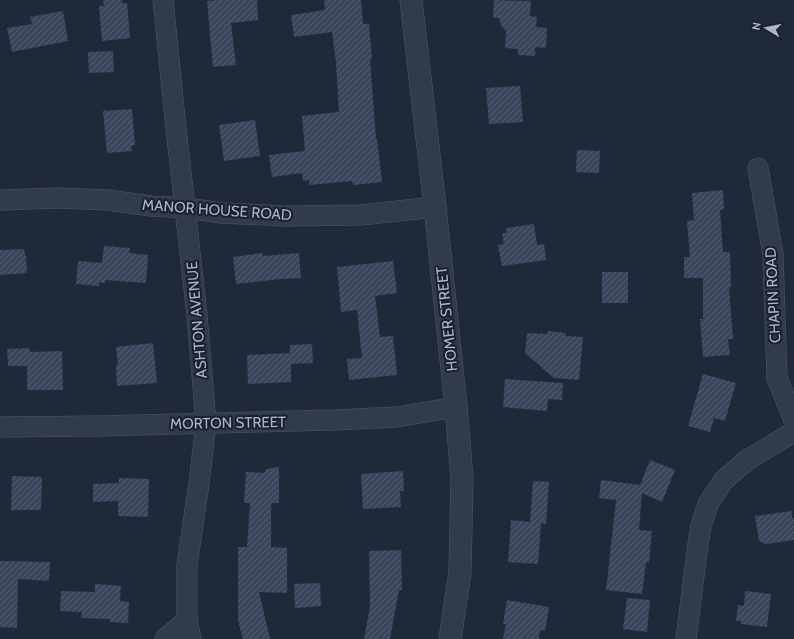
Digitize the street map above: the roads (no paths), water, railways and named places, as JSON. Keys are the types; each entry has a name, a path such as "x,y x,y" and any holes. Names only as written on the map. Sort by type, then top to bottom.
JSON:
{"street":[{"name":"ASHTON AVENUE","path":"163,0 197,315 206,423 188,565 189,630"},
{"name":"HOMER STREET","path":"411,0 435,206 462,479 461,565 450,639"},
{"name":"CHAPIN ROAD","path":"758,168 773,254 777,378 794,420"},
{"name":"MANOR HOUSE ROAD","path":"0,200 59,198 107,200 222,213 285,216 361,214 435,206"},
{"name":"MORTON STREET","path":"0,427 334,420 397,416 456,407"},
{"path":"686,639 698,544 701,526 708,504 723,481 747,460 794,432"},
{"path":"165,639 189,630"}]}
